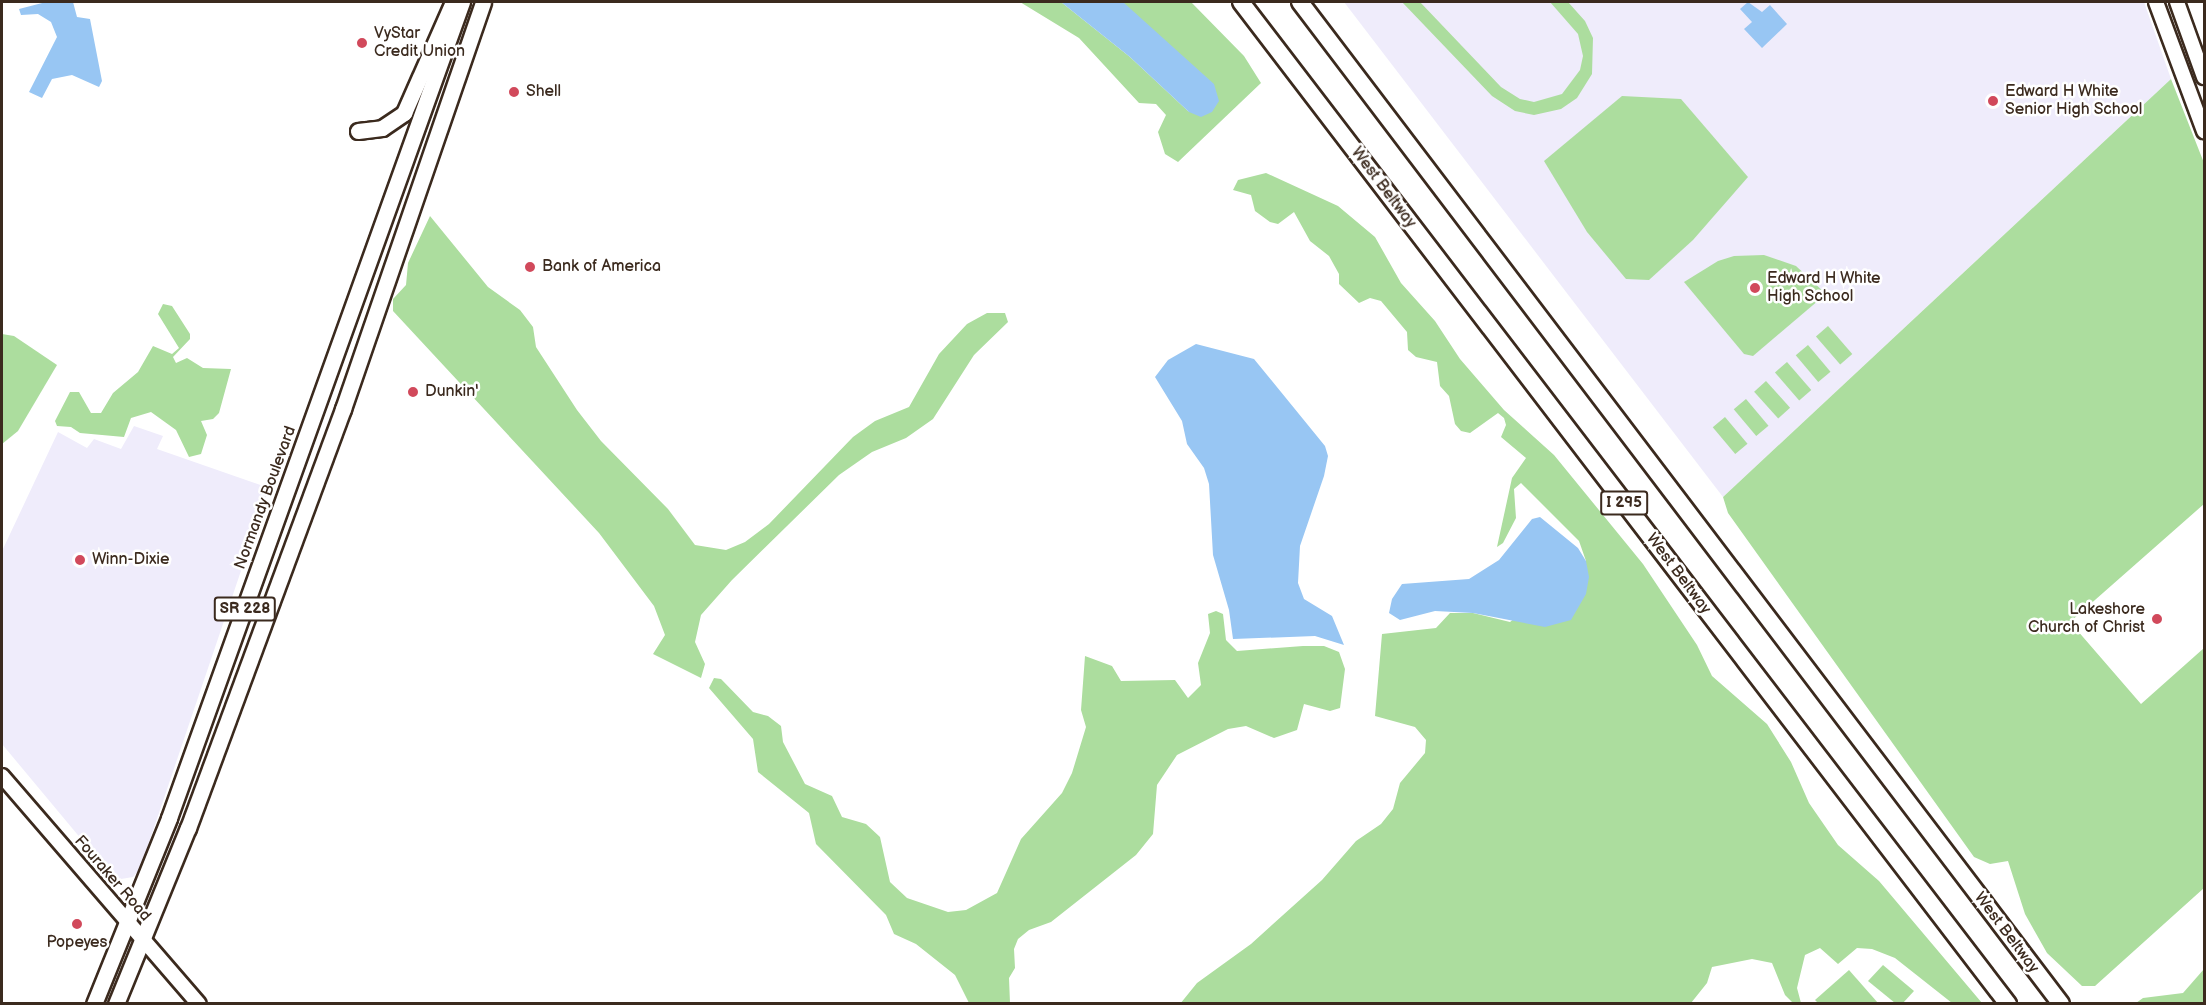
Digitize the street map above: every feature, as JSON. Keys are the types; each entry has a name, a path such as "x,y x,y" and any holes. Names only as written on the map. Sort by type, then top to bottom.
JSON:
{"highway":[{"path":"1231,2 1256,23"},
{"name":"West Beltway","path":"1240,2 2008,1004"},
{"name":"West Beltway","path":"1300,2 2061,1004"}],"main road":[{"path":"358,131 382,128 404,113 453,2"},
{"name":"Normandy Boulevard","path":"94,1004 129,924 321,401 365,266 462,2"},
{"name":"SR 228","path":"116,1004 143,940 343,409 483,2"},
{"path":"2156,2 2205,130"},
{"path":"2177,2 2205,77"},
{"name":"Fouraker Road","path":"2,776 199,1004"}],"shaded area":[{"name":"Edward H White High School","path":"1344,2 2144,2 2171,79 1723,497"},
{"path":"134,426 163,436 157,449 269,488 140,869 133,877 121,879 112,876 2,744 2,551 58,432 87,448 94,439 121,449"}],"green space":[{"path":"1020,2 1061,2 1130,57 1189,112 1123,2 1191,2 1244,56 1261,83 1178,162 1165,154 1158,132 1166,115 1156,104 1139,103 1079,38"},
{"path":"1402,2 1420,2 1501,87 1520,99 1534,102 1562,94 1580,70 1583,56 1578,34 1550,2 1568,2 1585,21 1593,38 1592,74 1577,98 1561,109 1534,115 1515,111 1492,96"},
{"path":"2171,79 2204,163 2204,504 2070,622 2141,704 2204,648 2204,888 2095,986 2082,986 2047,953 2025,914 2008,861 1990,864 1974,857 1728,513 1723,497"},
{"path":"1622,96 1681,99 1748,177 1693,240 1649,280 1626,279 1587,232 1544,161"},
{"path":"1266,173 1338,206 1375,237 1401,283 1435,321 1460,359 1504,410 1554,455 1643,564 1697,645 1712,676 1767,724 1791,762 1809,803 1838,845 1879,881 1982,1003 1952,1003 1895,958 1872,949 1857,948 1838,964 1820,948 1805,955 1797,988 1801,1003 1793,1003 1785,995 1772,963 1752,959 1712,967 1707,983 1691,1003 1180,1004 1197,983 1251,944 1322,880 1356,841 1381,824 1393,809 1400,783 1425,753 1426,740 1415,727 1375,716 1382,634 1436,628 1450,613 1473,613 1510,622 1586,561 1579,541 1521,483 1514,489 1516,518 1503,543 1497,547 1512,478 1526,458 1501,437 1506,425 1504,418 1498,413 1470,433 1461,431 1455,424 1449,396 1440,386 1437,362 1416,357 1408,350 1407,332 1381,301 1370,298 1359,303 1339,284 1339,274 1329,256 1310,241 1294,212 1278,224 1270,222 1255,211 1251,195 1233,190 1238,180"},
{"path":"430,216 488,287 520,310 533,327 536,347 577,410 601,441 668,509 695,545 726,550 745,542 769,524 853,437 875,421 909,407 939,354 967,324 987,313 1005,313 1008,322 974,355 933,419 906,438 872,452 839,475 732,580 701,615 695,642 705,664 701,678 653,654 665,635 654,606 599,533 393,311 393,299 406,285 408,263"},
{"path":"1764,255 1796,266 1826,294 1753,356 1744,354 1684,282 1718,261 1734,256"},
{"path":"163,304 172,306 190,334 190,339 173,357 176,363 187,358 203,368 231,369 219,413 213,419 201,421 207,435 201,454 189,457 176,430 151,412 131,418 124,437 80,433 71,427 57,426 55,421 70,392 79,392 91,413 101,413 113,393 138,372 153,346 172,354 179,348 158,314"},
{"path":"1828,326 1852,354 1840,364 1816,336"},
{"path":"2,334 14,336 57,365 18,431 2,444"},
{"path":"1808,345 1830,372 1818,382 1796,355"},
{"path":"1787,362 1811,390 1799,400 1775,372"},
{"path":"1766,381 1790,408 1778,418 1754,392"},
{"path":"1746,399 1768,426 1756,436 1734,409"},
{"path":"1725,417 1747,444 1735,454 1713,427"},
{"path":"1216,611 1223,614 1226,640 1237,651 1324,646 1339,652 1345,669 1340,708 1330,711 1304,704 1297,730 1274,738 1246,726 1228,729 1177,755 1157,785 1153,834 1136,855 1051,922 1029,930 1018,939 1014,949 1015,968 1009,978 1010,1003 969,1003 955,975 916,944 894,934 886,915 816,844 809,813 758,772 753,739 709,688 714,678 721,679 753,712 768,716 781,726 783,742 805,784 832,796 842,817 866,824 880,837 890,882 907,898 948,912 966,910 997,893 1021,839 1062,793 1072,773 1086,727 1081,710 1085,656 1112,666 1121,681 1175,680 1188,698 1201,685 1198,663 1210,633 1208,614"},
{"path":"1883,965 1914,991 1903,1003 1895,1003 1868,981"},
{"path":"2204,969 2204,1003 2136,1003 2143,998 2183,993"},
{"path":"1849,970 1878,1003 1818,1003 1815,1000"}],"water":[{"path":"46,2 73,2 77,17 90,19 102,81 99,87 72,75 52,79 42,98 29,92 57,37 51,22 38,14 21,15 19,9"},
{"path":"1061,2 1123,2 1214,84 1219,101 1212,112 1201,117 1189,112 1130,57"},
{"path":"1748,2 1762,12 1770,5 1787,24 1762,48 1744,29 1752,22 1740,9"},
{"path":"1196,344 1254,359 1325,446 1328,456 1324,476 1300,546 1298,583 1304,599 1332,616 1344,645 1315,636 1233,639 1229,610 1213,555 1209,484 1204,468 1187,444 1182,421 1155,377 1168,360"},
{"path":"1540,517 1578,548 1586,561 1589,577 1586,594 1571,620 1545,627 1473,613 1435,611 1400,620 1389,613 1392,599 1402,584 1469,579 1499,560 1532,519"}],"place":[{"name":"VyStar Credit Union","path":"362,43"},
{"name":"Shell","path":"514,92"},
{"name":"Edward H White Senior High School","path":"1993,101"},
{"name":"Bank of America","path":"530,267"},
{"name":"Edward H White High School","path":"1755,288"},
{"name":"Dunkin'","path":"413,392"},
{"name":"Winn-Dixie","path":"80,560"},
{"name":"Lakeshore Church of Christ","path":"2157,619"},
{"name":"Popeyes","path":"77,924"}]}
